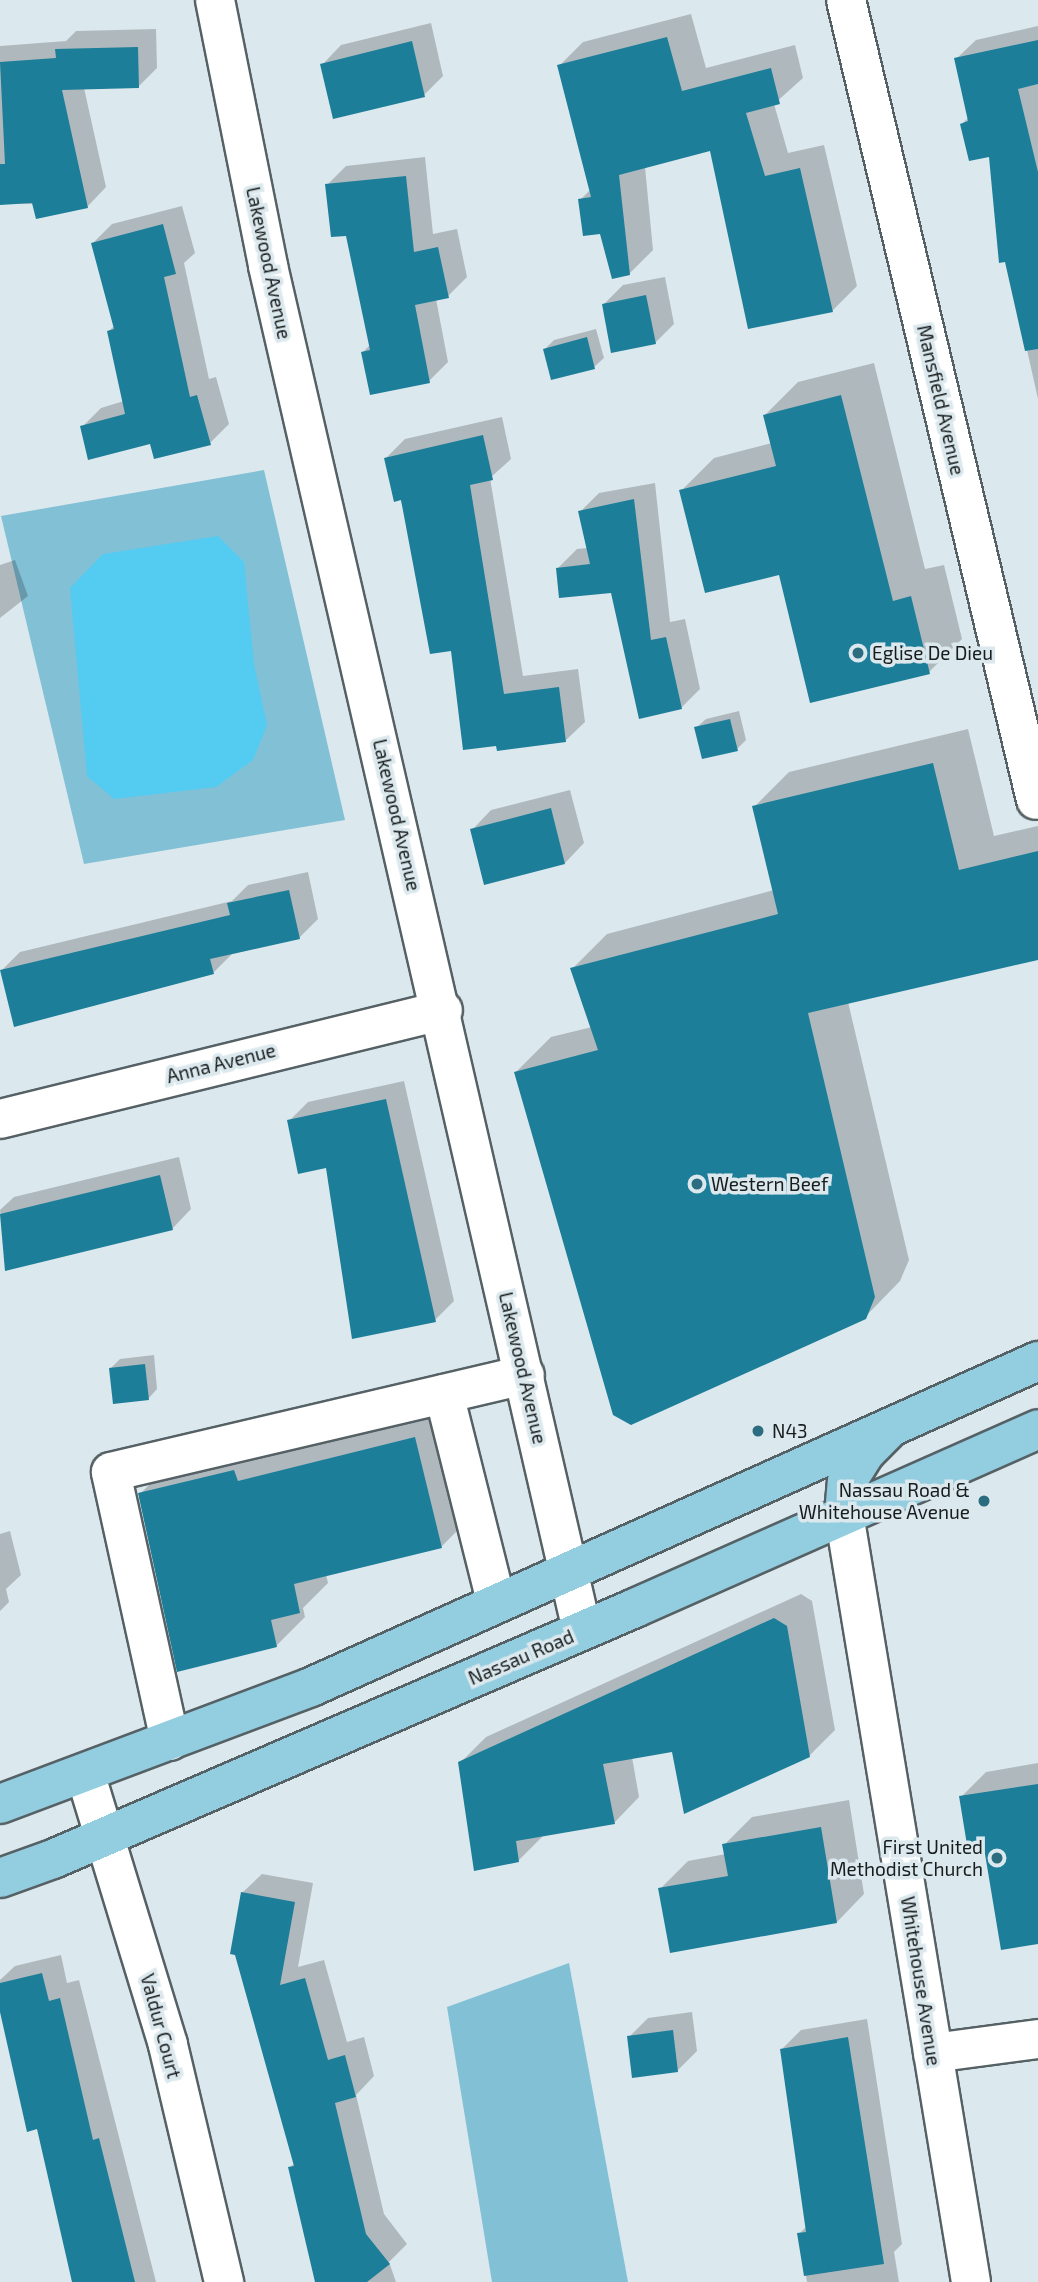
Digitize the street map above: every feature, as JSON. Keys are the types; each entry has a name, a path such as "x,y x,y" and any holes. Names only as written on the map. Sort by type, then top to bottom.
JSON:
{"main road":[{"path":"0,1804 311,1687 898,1420 1038,1361"},
{"path":"844,1514 848,1482 866,1452 898,1420"},
{"name":"Nassau Road","path":"0,1878 105,1836 582,1630 1038,1429"}],"street":[{"name":"Lakewood Avenue","path":"215,0 268,266 443,1010 582,1630"},
{"name":"Mansfield Avenue","path":"846,0 1037,800"},
{"name":"Anna Avenue","path":"0,1119 443,1010"},
{"path":"170,1741 111,1472 525,1375"},
{"path":"444,1394 496,1601"},
{"name":"Whitehouse Avenue","path":"844,1514 971,2282"},
{"name":"Valdur Court","path":"85,1773 167,2045 224,2282"},
{"path":"933,2053 1038,2039"}],"shaded area":[{"path":"264,470 345,820 84,864 1,516"},
{"path":"218,536 244,562 254,664 267,725 253,760 216,787 114,799 87,776 70,588 103,554"},
{"path":"569,1963 628,2282 492,2282 447,2007"}],"building":[{"path":"667,37 682,91 771,68 780,104 746,113 765,176 800,168 833,312 748,329 710,151 619,175 630,275 612,279 600,234 583,236 578,199 591,197 557,65"},
{"path":"1038,40 1038,84 1018,89 1038,172 1038,349 1025,351 1005,262 999,263 989,157 969,161 960,124 968,121 954,58"},
{"path":"412,41 425,97 333,119 320,64"},
{"path":"138,47 139,88 62,90 88,208 36,219 32,203 0,205 0,164 5,164 0,62 56,58 55,49"},
{"path":"406,176 414,252 438,247 449,298 415,305 430,383 370,395 361,352 370,350 346,236 331,237 325,184"},
{"path":"163,224 176,274 164,277 190,397 197,395 211,445 154,459 150,444 88,460 80,426 125,414 107,331 114,329 91,243"},
{"path":"646,295 656,344 611,353 602,304"},
{"path":"587,337 595,369 551,380 543,349"},
{"path":"841,395 893,601 911,596 930,674 810,703 779,575 705,593 679,490 776,466 763,415"},
{"path":"483,435 493,480 470,485 504,694 559,687 566,742 497,751 496,746 463,750 451,651 430,654 401,500 394,502 384,458"},
{"path":"634,499 651,640 666,637 682,709 639,719 611,593 559,598 556,568 590,564 578,511"},
{"path":"730,719 738,751 702,759 694,727"},
{"name":"Western Beef","path":"933,763 959,870 1038,851 1038,960 808,1013 875,1297 866,1319 631,1425 613,1415 514,1072 598,1050 570,968 778,914 752,806"},
{"path":"551,808 565,864 484,885 470,829"},
{"path":"289,890 300,939 210,959 214,974 14,1027 0,970 230,915 227,903"},
{"path":"386,1099 436,1322 352,1339 326,1168 298,1174 287,1120"},
{"path":"160,1175 173,1230 5,1271 0,1214"},
{"path":"145,1364 149,1400 113,1404 109,1368"},
{"path":"415,1437 442,1548 294,1584 300,1613 271,1620 277,1647 177,1672 138,1493 234,1470 238,1481"},
{"path":"774,1618 787,1626 810,1757 684,1814 672,1752 603,1764 615,1824 516,1841 519,1862 474,1871 458,1762"},
{"path":"1038,1784 1038,1944 1001,1950 984,1848 968,1851 959,1796"},
{"path":"821,1827 837,1923 670,1953 658,1888 728,1876 722,1844"},
{"path":"241,1892 295,1902 280,1985 305,1978 328,2060 345,2055 356,2097 335,2103 366,2234 390,2264 367,2282 315,2282 288,2167 294,2166 235,1955 230,1954"},
{"path":"42,1973 49,2001 60,1998 93,2140 99,2138 135,2282 72,2282 37,2129 27,2132 0,2012 0,1983"},
{"path":"673,2030 678,2072 632,2078 627,2036"},
{"path":"848,2037 884,2264 804,2276 797,2233 806,2232 780,2049"}],"place":[{"name":"Eglise De Dieu","path":"858,653"},
{"name":"Western Beef","path":"697,1184"},
{"name":"N43","path":"758,1431"},
{"name":"Nassau Road & Whitehouse Avenue","path":"984,1501"},
{"name":"First United Methodist Church","path":"997,1858"}]}
